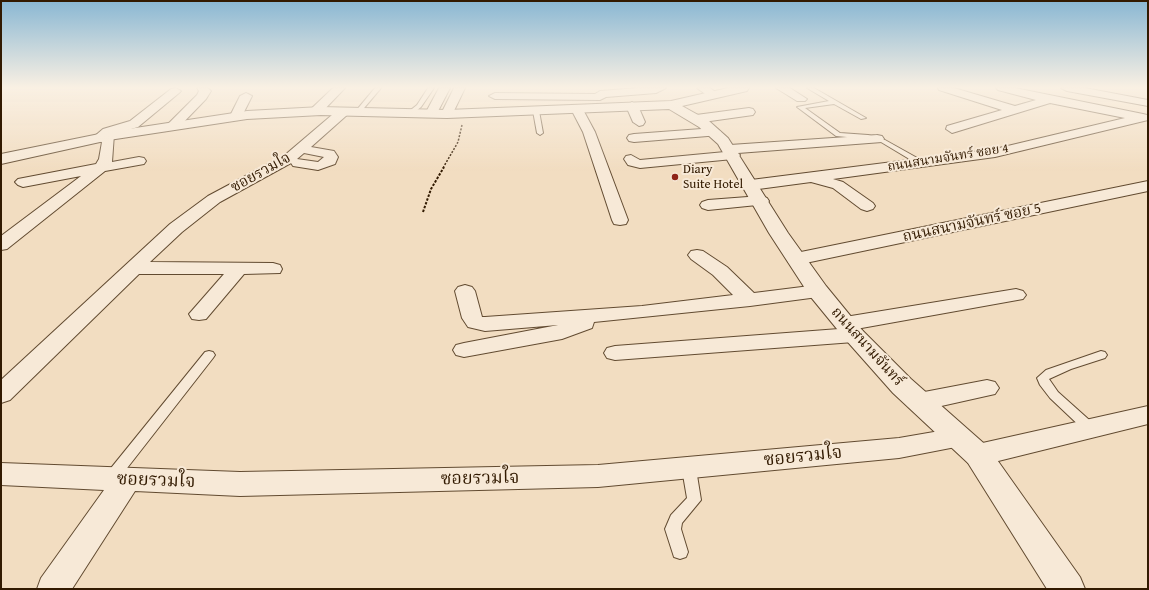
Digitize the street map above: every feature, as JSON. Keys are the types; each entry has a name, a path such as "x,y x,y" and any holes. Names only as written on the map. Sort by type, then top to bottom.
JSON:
{"street":[{"path":"1,245 100,168 106,159 105,137 108,132 134,124 145,116"},
{"path":"173,126 183,116"},
{"path":"1,159 105,137 242,116"},
{"name":"ซอยรวมใจ","path":"1,394 176,228 198,210 300,156 347,116"},
{"path":"580,116 589,132 620,220"},
{"path":"636,116 639,122"},
{"path":"690,116 719,139"},
{"path":"631,159 633,162 640,164 719,139 745,116"},
{"path":"952,129 996,116"},
{"path":"1128,116 1145,119"},
{"name":"ถนนสนามจันทร์ ซอย 4","path":"708,205 814,177 924,164 995,153 1145,119"},
{"path":"634,138 877,139"},
{"name":"ถนนสนามจันทร์","path":"719,139 756,193 796,259 818,291 850,330 919,402 978,455 1067,589"},
{"path":"23,182 138,160"},
{"path":"814,177 820,181 838,185 867,206"},
{"name":"ถนนสนามจันทร์ ซอย 5","path":"796,259 1148,186"},
{"path":"698,254 720,271 750,300"},
{"path":"134,268 273,269"},
{"path":"200,314 239,269"},
{"path":"465,291 472,318 475,322 485,324 607,315 750,300 818,291"},
{"path":"615,353 850,330 1016,295"},
{"path":"464,350 554,334 607,315"},
{"path":"919,402 987,388"},
{"path":"978,455 1148,415"},
{"name":"ซอยรวมใจ","path":"3,477 119,479 240,484 598,476 689,469 899,448 958,438"},
{"path":"53,589 119,479"}],"lane":[{"path":"537,116 540,133"},
{"path":"812,116 838,135 877,139 924,164"},
{"path":"859,116 863,118"},
{"path":"119,479 208,355"},
{"path":"1091,429 1054,395 1044,382 1043,378 1050,373 1067,366 1100,355"},
{"path":"680,552 673,529 676,520 694,500 689,469"}],"path":[{"path":"423,212 431,189 458,142 465,116"}],"place":[{"name":"Diary Suite Hotel","path":"675,177"}]}
